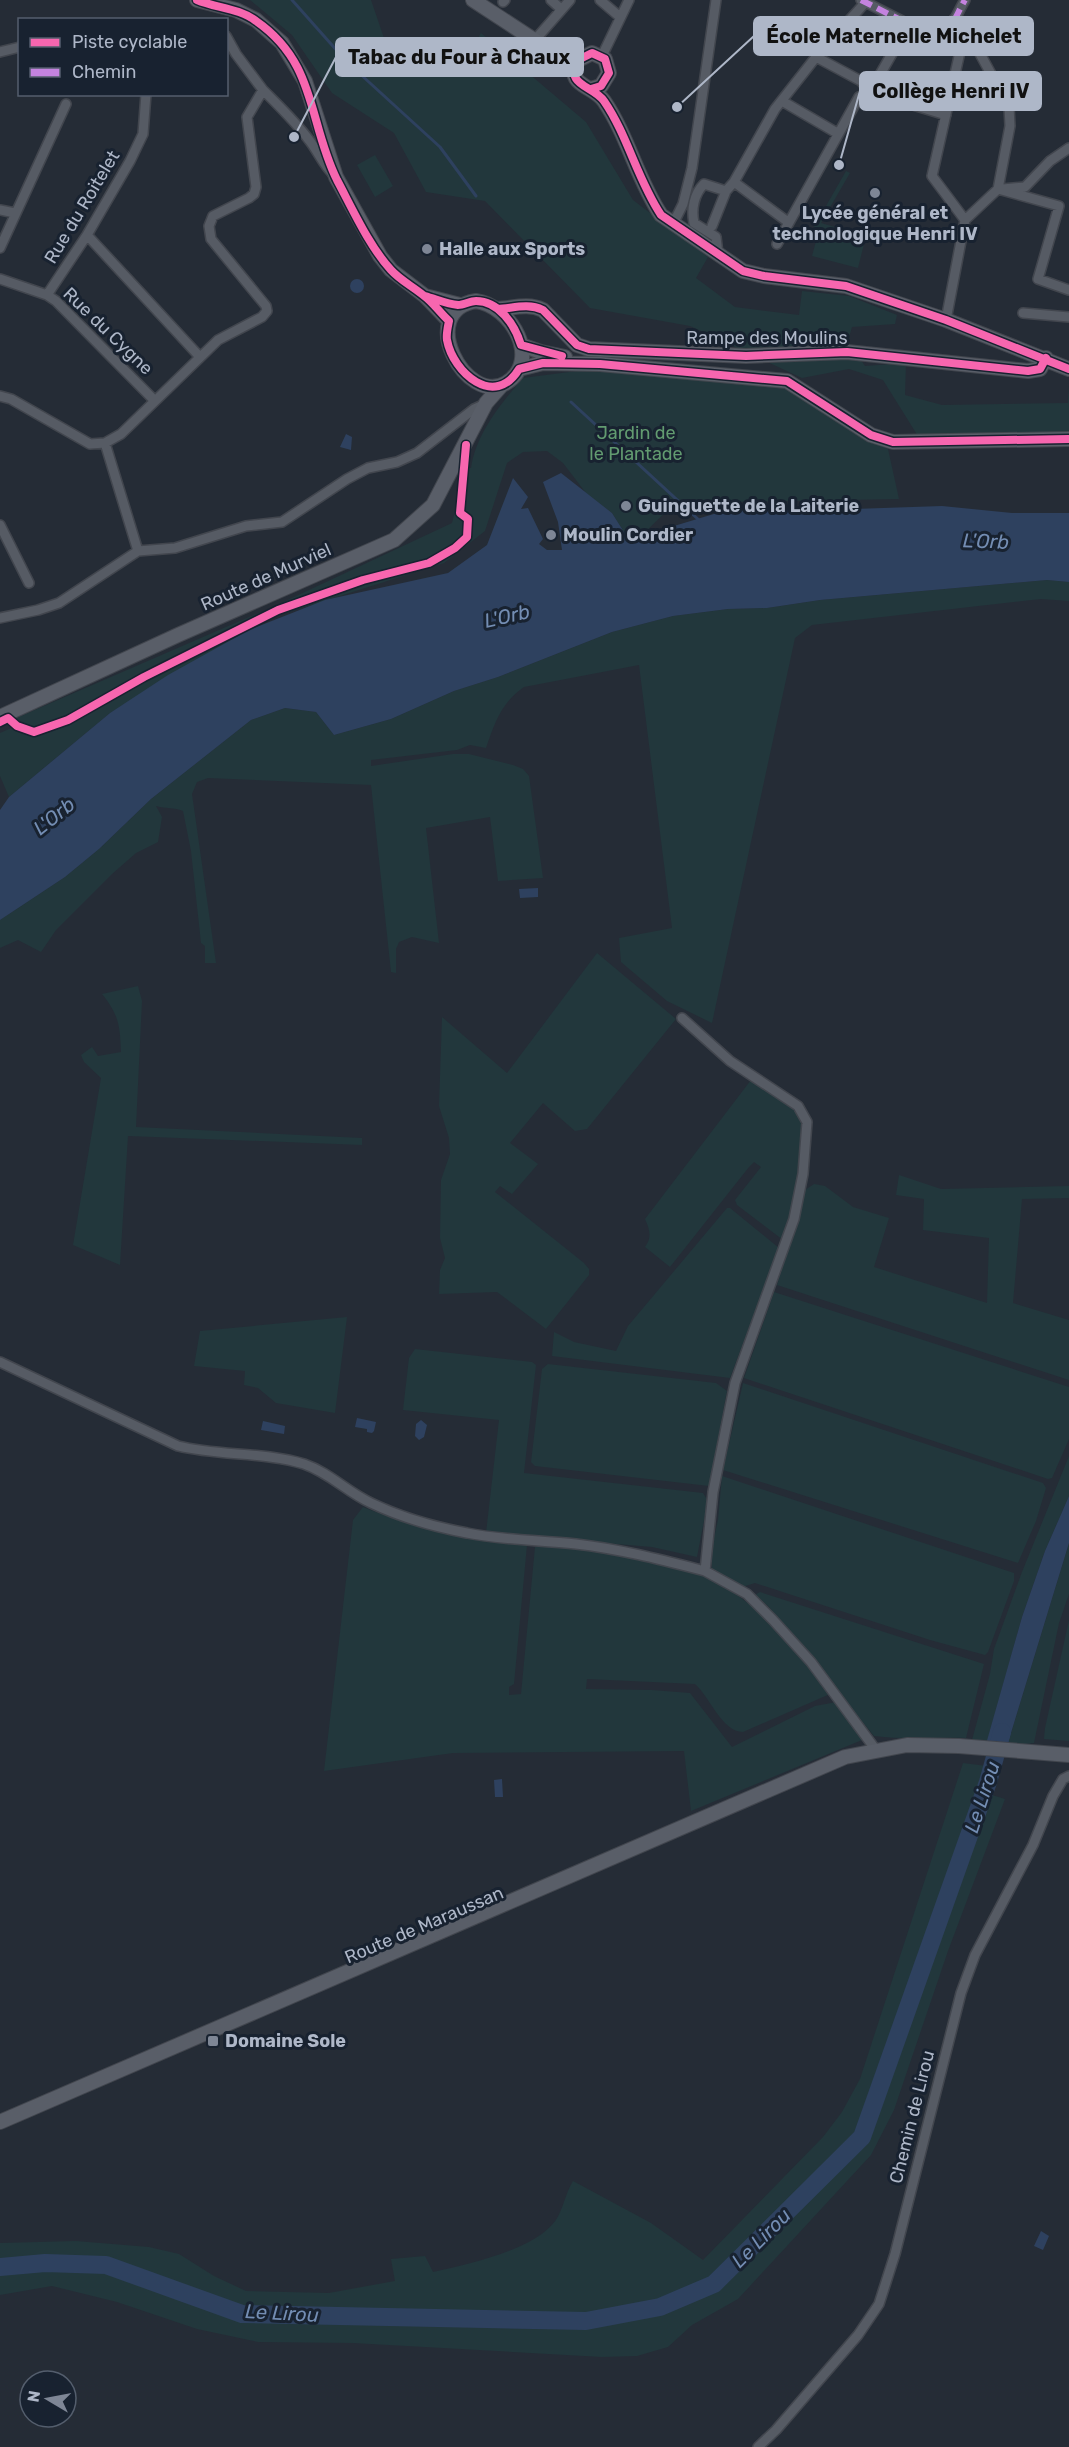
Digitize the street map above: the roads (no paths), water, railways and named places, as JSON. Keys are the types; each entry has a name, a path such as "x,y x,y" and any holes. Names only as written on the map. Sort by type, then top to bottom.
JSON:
{"main road":[{"path":"196,0 223,13 256,20 282,43 305,81 336,177 380,256 398,276 425,297 449,321"},
{"path":"473,0 534,41 576,65"},
{"path":"599,91 609,73 608,64 602,56 586,54 576,65 577,81 581,85 599,91 624,138 652,201 661,214 743,271 764,276 846,286 946,320 1069,369"},
{"path":"425,297 460,305 476,301 485,302 498,309 514,329 520,345 522,358 514,378 495,387 474,381 454,357 447,339 449,321 460,305"},
{"path":"498,309 523,305 543,310"},
{"path":"514,329 519,317 525,312 543,310"},
{"name":"Rampe des Moulins","path":"543,310 577,345 589,349 746,356 847,352 1028,371 1040,369 1046,358"},
{"path":"520,345 541,352 600,364"},
{"path":"519,369 543,363 600,364 787,381 871,435 893,442 1069,439"},
{"name":"Route de Murviel","path":"0,717 178,635 394,540 433,506 495,387"},
{"name":"Route de Maraussan","path":"0,2122 869,1752 907,1745 971,1747 1069,1755"},
{"name":"Route de Maraussan","path":"0,2132 183,2048 643,1847"}],"street":[{"path":"551,0 561,9"},
{"path":"534,41 570,0"},
{"path":"600,0 620,17"},
{"path":"602,56 629,0"},
{"path":"673,224 683,204 692,168 716,0"},
{"path":"712,226 726,191 734,182 775,109 863,2 930,35 939,35 945,33 965,0"},
{"path":"946,320 965,220 998,189 1010,126 1009,107 978,50 962,44 956,35 954,19"},
{"path":"777,244 837,133 859,97 870,92 909,24"},
{"path":"228,40 263,90 294,120 326,167 336,177"},
{"path":"962,44 932,176 965,220"},
{"path":"0,52 18,48"},
{"path":"816,57 861,81 870,92 946,116"},
{"path":"0,396 11,399 90,444 105,443 121,434 218,340 262,317 267,310 266,306 212,239 208,226 213,216 254,194 256,187 248,117 263,90"},
{"name":"Rue du Roitelet","path":"47,295 87,235 130,162 143,134 146,96"},
{"path":"782,101 837,133"},
{"path":"0,248 27,186 36,175 66,104"},
{"path":"998,189 1025,187 1050,161 1069,148"},
{"path":"734,182 789,222"},
{"path":"718,254 716,237 694,223 692,213 697,191 704,184 726,191"},
{"path":"998,189 1059,206 1038,279 1069,290"},
{"path":"0,210 15,213"},
{"path":"87,235 200,357"},
{"name":"Rue du Cygne","path":"0,279 47,295 56,301 155,401"},
{"path":"1023,313 1069,317"},
{"path":"0,618 59,603 138,551 175,548 246,526 282,522 346,478 368,468 397,462 417,453 474,409 486,403"},
{"path":"105,443 138,551"},
{"path":"0,525 29,583"},
{"path":"682,1018 730,1061 798,1106 807,1122 803,1174 794,1219 735,1383 713,1492 705,1571"},
{"path":"0,1362 178,1446 197,1451 304,1464 330,1476 372,1504 441,1527 468,1534 544,1540 633,1552 705,1571 747,1594 773,1620 811,1662 869,1752"},
{"name":"Chemin de Lirou","path":"758,2447 776,2430 844,2351 879,2304 895,2254 961,1993 975,1955 1033,1845 1053,1796 1063,1779 1069,1776"}],"water":[{"path":"357,279 362,281 364,286 362,291 357,293 352,291 350,286 352,281"},
{"path":"346,434 352,437 351,450 340,447"},
{"name":"L'Orb","path":"561,473 612,513 624,532 641,536 717,513 747,510 942,506 1012,513 1069,513 1069,582 1047,580 820,600 767,608 728,609 673,616 612,632 498,677 454,691 391,719 334,735 316,712 285,708 251,720 151,799 99,849 65,877 0,920 0,810 9,797 110,713 168,675 249,630 325,600 448,573 487,545 513,478 528,497 521,509 528,508 543,539 539,544 547,550 562,550 558,522 543,482"},
{"path":"538,888 538,897 520,898 519,889"},
{"path":"357,1418 376,1422 374,1431 367,1432 367,1429 355,1427"},
{"path":"421,1420 427,1425 424,1437 419,1440 415,1436 416,1424"},
{"path":"263,1421 285,1426 284,1434 261,1430"},
{"path":"1069,1496 1069,1543 1007,1746 986,1744 1022,1617 1045,1551"},
{"path":"502,1779 503,1797 495,1797 494,1780"},
{"path":"1041,2231 1049,2236 1043,2250 1034,2246"}],"waterway":[{"path":"292,0 347,62 440,147 476,196"},
{"path":"571,402 700,521"},
{"name":"Le Lirou","path":"0,2267 45,2263 106,2265 242,2314 586,2321 660,2307 714,2284 862,2137 988,1782 1002,1732"}],"place":[{"name":"École Maternelle Michelet","path":"677,107"},
{"name":"Tabac du Four à Chaux","path":"294,137"},
{"name":"Collège Henri IV","path":"839,165"},
{"name":"Lycée général et technologique Henri IV","path":"875,193"},
{"name":"Halle aux Sports","path":"427,249"},
{"name":"Guinguette de la Laiterie","path":"626,506"},
{"name":"Moulin Cordier","path":"551,535"},
{"name":"Domaine Sole","path":"213,2041"}],"park label":[{"name":"Jardin de le Plantade","path":"636,443"}]}
